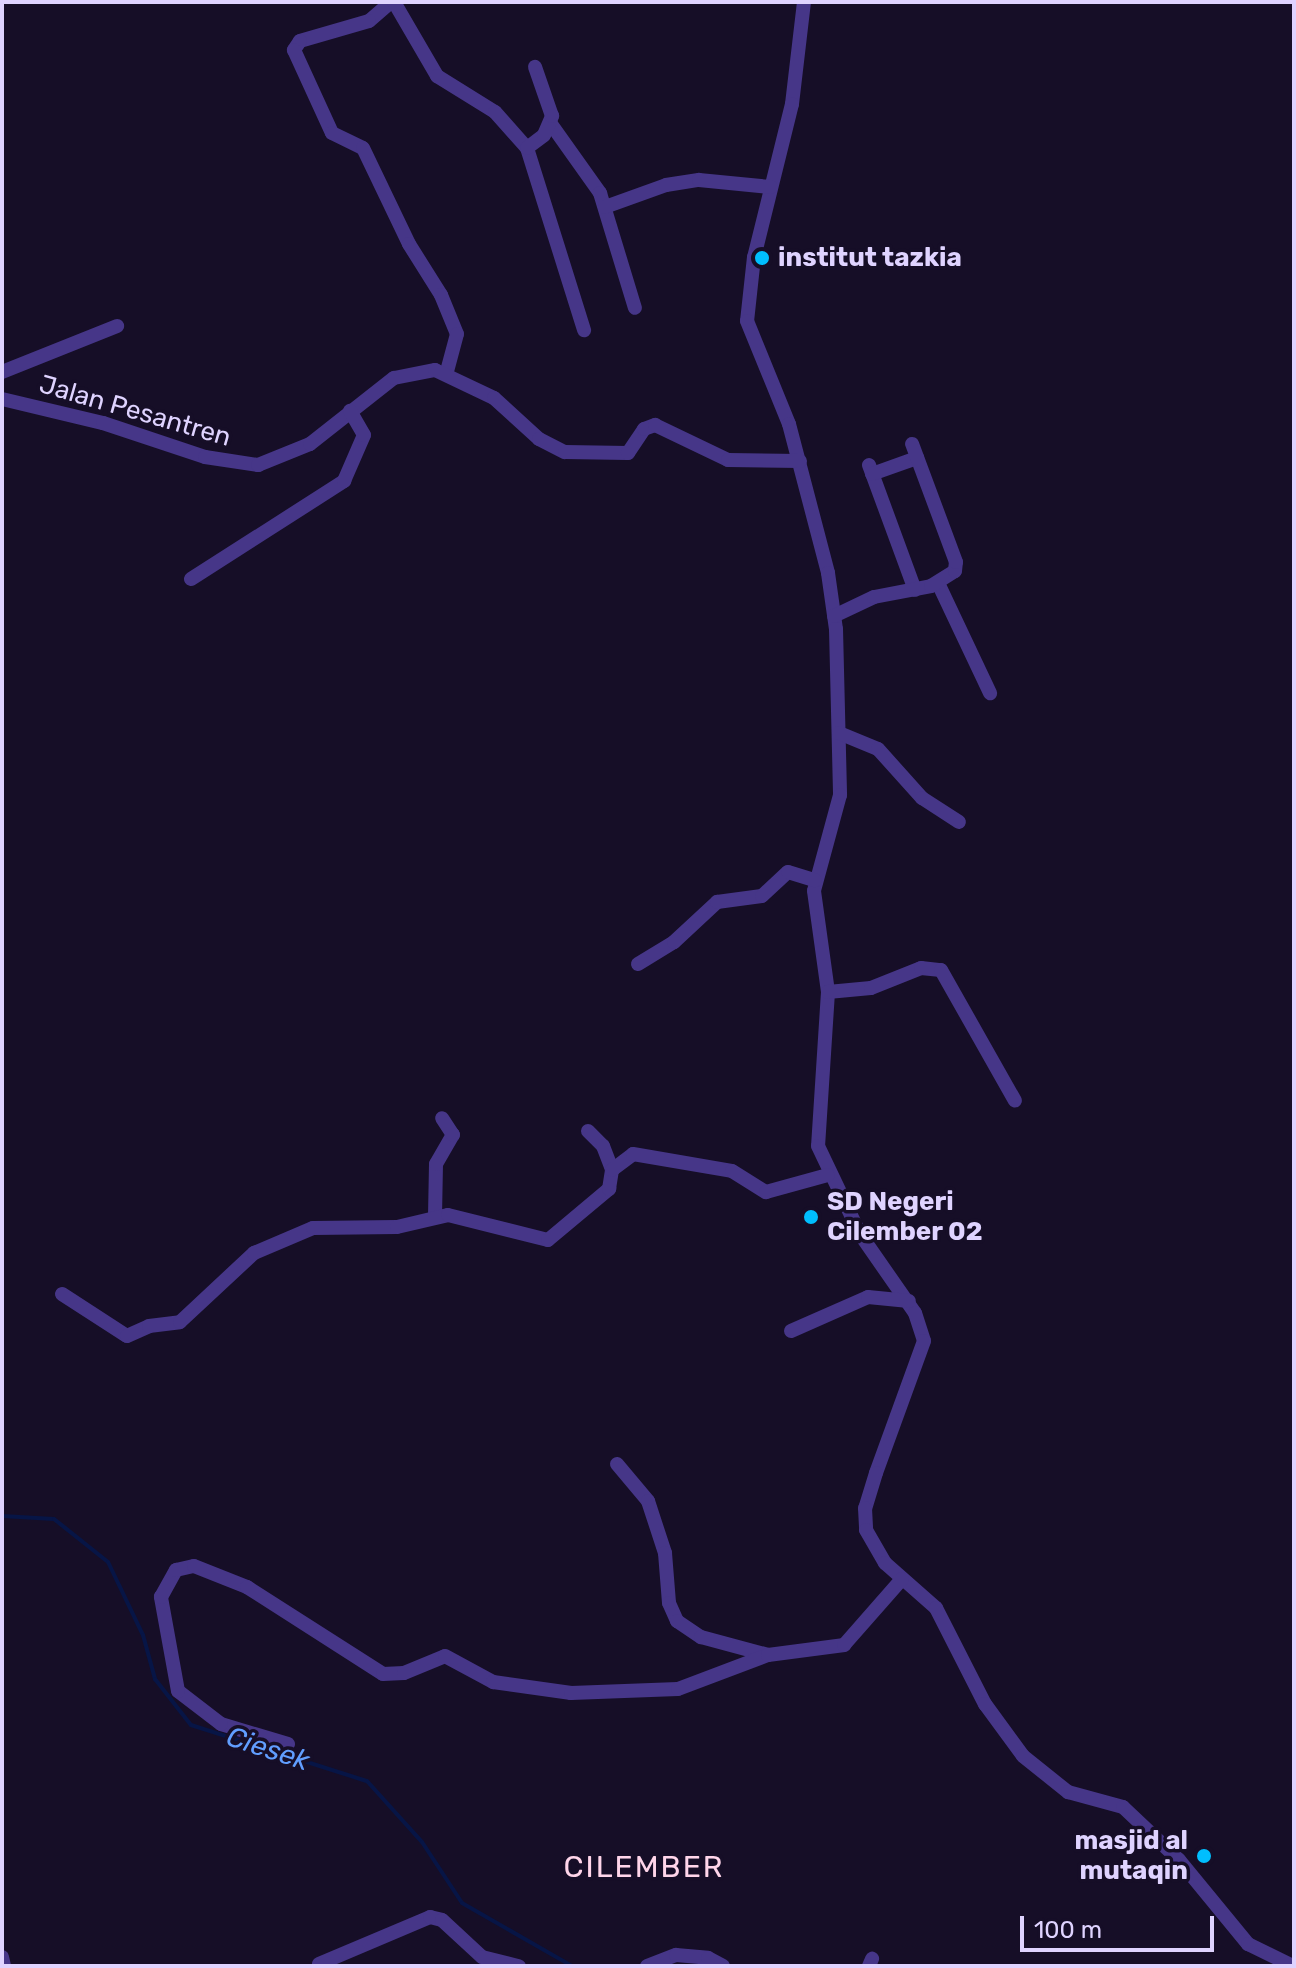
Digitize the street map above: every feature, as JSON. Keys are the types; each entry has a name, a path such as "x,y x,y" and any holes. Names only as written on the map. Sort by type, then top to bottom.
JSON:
{"street":[{"path":"584,330 527,148 495,112 437,76 392,2 369,21 300,41 294,50 332,133 357,142 369,156 409,244 441,295 457,334 447,372 494,398 539,439 565,452 628,453 644,429 655,425 728,460 800,461"},
{"path":"804,2 792,104 754,257 747,325 780,398 800,461 834,616 839,802 815,880 828,992 816,1132 828,1175 860,1234 909,1301 922,1329 923,1352 865,1514 871,1543 902,1579 938,1611 985,1704 1023,1756 1068,1792 1123,1807 1179,1860 1248,1944 1293,1966"},
{"path":"535,67 551,107 551,124 581,161 605,207 635,308"},
{"path":"527,148 551,124"},
{"path":"605,207 666,185 699,180 771,187"},
{"path":"2,372 117,326"},
{"name":"Jalan Pesantren","path":"2,399 246,466 273,462 301,449 400,375 447,372"},
{"path":"191,579 344,481 364,435 350,411"},
{"path":"834,616 874,597 915,590 938,583 955,571 956,562 914,451 871,470 915,590"},
{"path":"938,583 990,693"},
{"path":"839,733 878,749 928,803 959,822"},
{"path":"638,964 674,942 717,902 762,896 788,872 815,880"},
{"path":"828,992 871,988 921,968 941,970 1015,1101"},
{"path":"435,1216 436,1164 453,1135 442,1118"},
{"path":"62,1294 121,1335 132,1335 188,1317 254,1253 295,1232 397,1227 435,1216 548,1240 609,1189 612,1170 603,1146 588,1131"},
{"path":"612,1170 629,1156 642,1154 732,1171 771,1192 828,1175"},
{"path":"791,1331 868,1297 909,1301"},
{"path":"617,1464 648,1501 665,1553 669,1603 677,1621 701,1637 768,1655"},
{"path":"288,1744 221,1724 178,1691 161,1597 176,1570 194,1566 239,1583 288,1609 383,1674 404,1673 445,1656 493,1682 606,1693 689,1687 768,1655 844,1645 902,1579"},
{"path":"319,1964 430,1917 442,1920 482,1957 519,1966"},
{"path":"647,1966 676,1955 708,1958 723,1966"},
{"path":"2,1957 4,1966"}],"waterway":[{"name":"Ciesek","path":"2,1516 54,1519 108,1562 143,1635 155,1679 191,1725 367,1781 422,1842 462,1903 572,1966"}],"place":[{"name":"institut tazkia","path":"762,258"},
{"name":"SD Negeri Cilember 02","path":"811,1217"},
{"name":"masjid al mutaqin","path":"1204,1856"}],"district":[{"name":"CILEMBER","path":"644,1867"}]}
